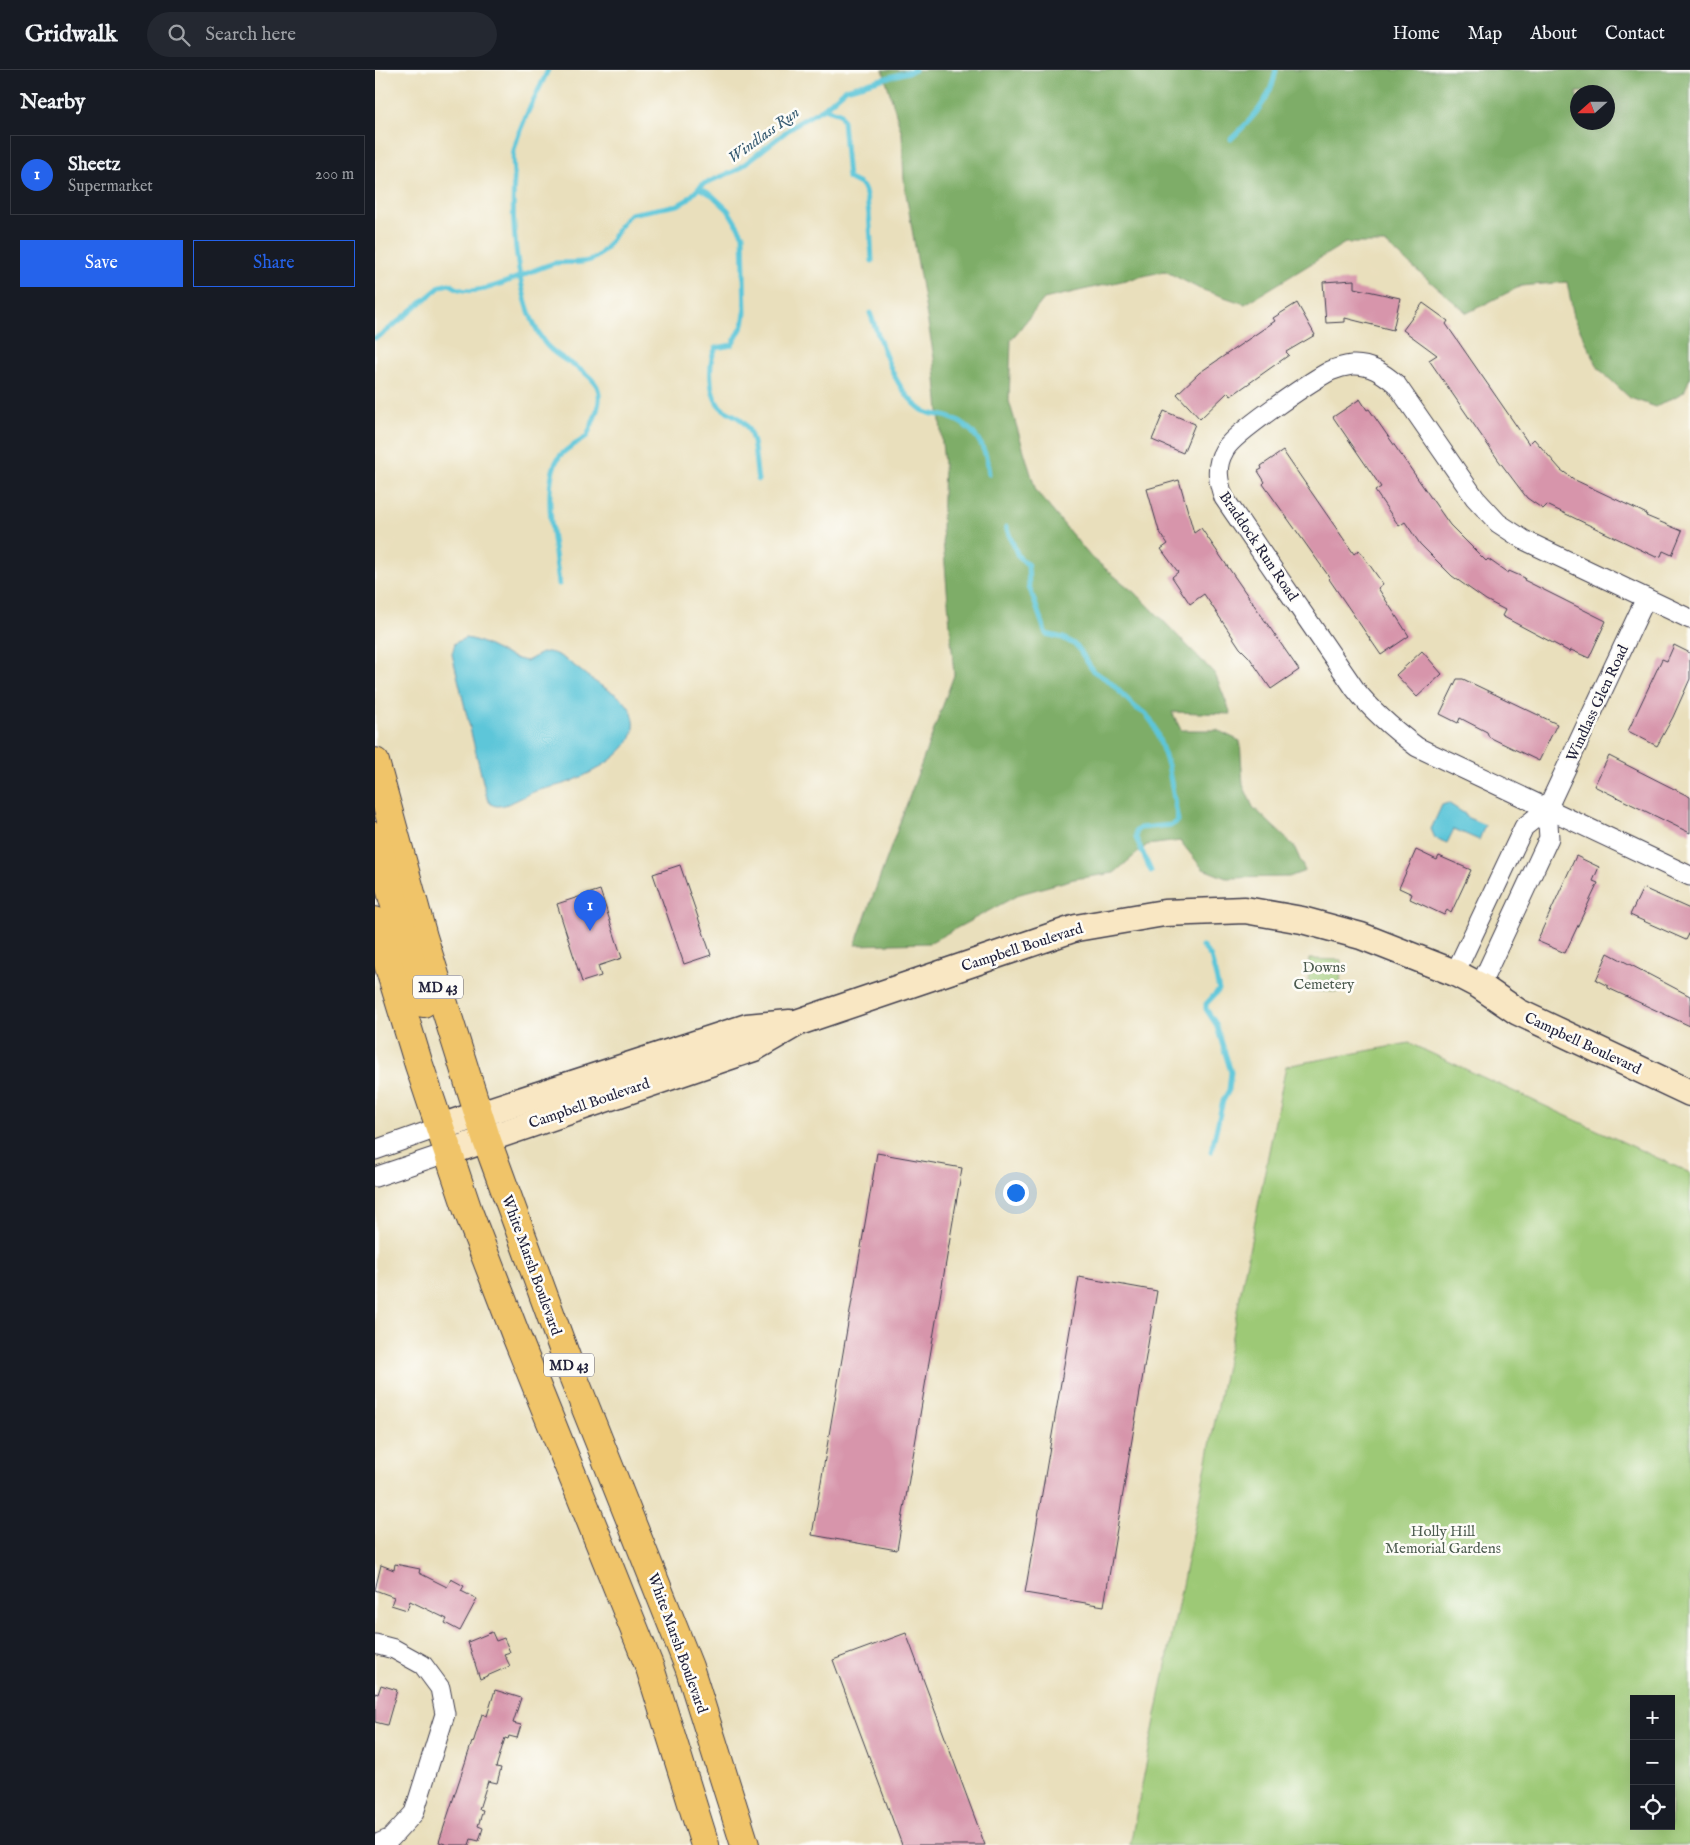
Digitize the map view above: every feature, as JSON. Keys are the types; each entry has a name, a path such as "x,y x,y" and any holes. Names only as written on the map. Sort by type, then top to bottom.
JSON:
{"main road":[{"name":"White Marsh Boulevard","path":"375,762 423,938 477,1124 573,1376 689,1667 745,1845"},
{"path":"375,836 404,942 451,1090 477,1124"},
{"name":"MD 43","path":"375,921 469,1211 512,1324 650,1668 705,1845"}],"street":[{"name":"Braddock Run Road","path":"1690,619 1525,540 1498,523 1475,498 1396,384 1372,368 1351,365 1330,372 1238,434 1224,450 1218,474 1219,486 1224,498 1370,707 1392,729 1417,746 1690,876"},
{"name":"Windlass Glen Road","path":"1455,973 1523,827 1547,809 1646,598"},
{"name":"Windlass Glen Road","path":"1480,986 1549,838 1547,809"},
{"name":"Campbell Boulevard","path":"375,1177 477,1124 754,1048 799,1022 1076,928 1164,913 1245,910 1302,920 1361,936 1455,973 1480,986 1518,1012 1690,1093"},
{"name":"Campbell Boulevard","path":"1480,986 1521,995 1690,1074"},
{"name":"Campbell Boulevard","path":"375,1150 445,1139"},
{"path":"375,1644 394,1649 423,1665 440,1688 445,1714 414,1813 391,1838 375,1845"}],"green space":[{"path":"883,70 1690,70 1690,378 1684,392 1656,407 1630,398 1599,369 1574,317 1567,282 1521,286 1467,313 1385,243 1345,243 1245,304 1200,289 1165,271 1044,299 1011,340 1009,401 1036,491 1089,555 1141,598 1215,674 1231,714 1172,712 1181,730 1217,730 1240,741 1243,785 1253,807 1294,846 1305,871 1289,877 1226,878 1203,869 1180,841 1147,845 1114,873 1074,879 1020,894 929,943 855,945 954,675 942,528 944,464 934,358 904,182 902,134"},
{"name":"Downs Cemetery","path":"1309,959 1341,960 1340,992 1308,991"},
{"name":"Holly Hill Memorial Gardens","path":"1409,1043 1690,1173 1690,1845 1130,1845 1286,1066"}],"water":[{"path":"465,638 479,641 509,656 526,661 546,652 558,655 564,659 623,700 632,713 634,726 631,737 624,748 601,766 577,779 536,791 501,806 491,804 485,792 452,654 455,643"},
{"path":"1448,803 1465,814 1466,817 1485,825 1479,840 1454,829 1447,843 1435,838 1431,829 1442,805"}],"building":[{"path":"1354,280 1354,288 1400,298 1393,330 1345,318 1345,322 1326,323 1323,282"},
{"path":"1297,303 1315,335 1286,352 1289,355 1231,396 1228,392 1200,419 1177,394 1199,373 1275,321 1273,318"},
{"path":"1423,303 1448,321 1446,324 1529,444 1534,439 1561,470 1575,480 1647,514 1646,516 1682,531 1672,555 1663,551 1661,556 1656,557 1547,505 1543,509 1527,498 1429,360 1437,355 1403,330"},
{"path":"1360,399 1367,410 1369,409 1450,525 1486,561 1488,559 1508,573 1509,571 1525,578 1524,580 1606,621 1589,658 1571,650 1570,652 1502,616 1505,610 1486,600 1452,576 1420,544 1405,522 1399,526 1375,491 1381,487 1333,417"},
{"path":"1164,411 1195,424 1183,453 1152,440"},
{"path":"1283,451 1354,554 1359,550 1383,584 1378,588 1409,636 1381,655 1330,578 1263,484 1265,482 1258,471 1262,469 1261,466"},
{"path":"1179,480 1194,533 1201,528 1299,670 1271,689 1249,657 1240,648 1204,594 1190,604 1172,577 1178,572 1161,549 1168,544 1159,531 1147,489"},
{"path":"1674,645 1690,653 1690,679 1673,717 1657,746 1628,731 1662,659 1667,661"},
{"path":"1422,651 1442,674 1417,697 1396,675"},
{"path":"1457,679 1463,679 1557,724 1539,761 1489,737 1487,732 1460,718 1458,723 1440,714"},
{"path":"1609,756 1690,797 1690,833 1594,786"},
{"path":"1416,850 1437,860 1439,856 1471,870 1451,913 1447,910 1444,915 1410,899 1412,894 1399,888"},
{"path":"1576,856 1599,867 1593,881 1598,883 1565,953 1537,941"},
{"path":"680,865 711,955 684,964 653,874"},
{"path":"1643,888 1690,909 1690,932 1686,940 1630,915"},
{"path":"600,890 622,958 598,966 601,976 582,982 557,904"},
{"path":"1608,953 1690,996 1690,1026 1608,988 1608,986 1596,980"},
{"path":"877,1153 962,1168 897,1550 812,1535"},
{"path":"1079,1277 1157,1291 1104,1606 1025,1593"},
{"path":"395,1564 420,1569 419,1573 447,1587 451,1579 464,1586 461,1591 477,1599 460,1631 445,1623 447,1619 410,1601 407,1610 391,1605 394,1597 375,1590 381,1565 394,1570"},
{"path":"492,1632 496,1641 504,1638 510,1652 504,1654 510,1666 480,1679 468,1642"},
{"path":"906,1633 985,1845 902,1845 833,1660"},
{"path":"381,1685 397,1690 387,1725 375,1722 375,1693 378,1694"},
{"path":"495,1690 521,1698 513,1723 521,1725 517,1738 509,1736 508,1739 505,1738 496,1767 501,1768 497,1783 488,1781 479,1809 483,1810 478,1826 483,1828 479,1841 471,1839 469,1845 448,1845 439,1842 482,1714 487,1716"}],"waterway":[{"path":"548,70 525,119 513,153 513,196 518,262 527,307 544,342 557,354 589,376 598,389 599,395 596,413 587,436 562,454 553,469 550,501 559,584"},
{"name":"Windlass Run","path":"375,338 383,334 441,286 449,284 469,291 481,290 555,263 579,262 593,259 604,250 630,214 678,205 687,200 703,184 737,170 796,124 824,108 846,89 915,70"},
{"path":"1231,139 1265,100 1270,91 1276,70"},
{"path":"824,108 840,113 843,121 848,178 859,183 865,191 870,221 872,261"},
{"path":"699,188 712,195 728,210 743,235 745,313 743,325 732,345 716,348 713,354 711,380 714,397 718,404 742,421 750,433 754,446 758,480"},
{"path":"870,313 884,352 903,390 922,410 957,421 972,431 982,446 989,474"},
{"path":"1006,527 1018,556 1028,565 1029,586 1046,634 1063,638 1077,646 1093,671 1109,681 1136,708 1146,714 1154,725 1168,765 1178,821 1172,825 1140,828 1136,831 1136,838 1151,871"},
{"path":"1202,946 1211,957 1219,990 1206,1004 1206,1009 1216,1024 1231,1072 1229,1090 1223,1101 1211,1152"}],"place":[{"name":"Sheetz","path":"590,931"}]}
